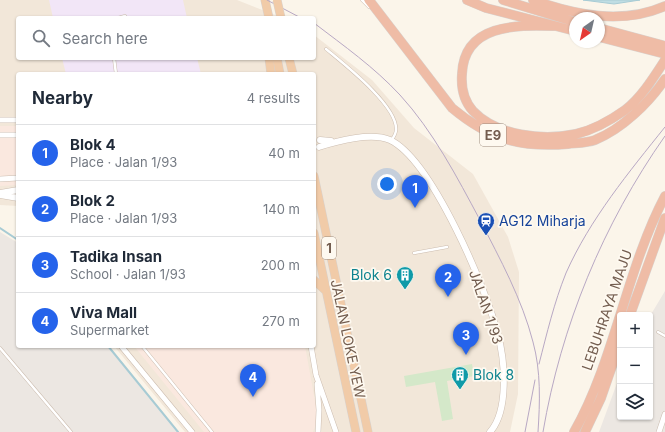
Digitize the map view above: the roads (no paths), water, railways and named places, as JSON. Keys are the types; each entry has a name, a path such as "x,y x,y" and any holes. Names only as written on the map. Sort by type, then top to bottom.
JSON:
{"highway":[{"path":"265,0 269,16"},
{"path":"277,0 281,16"},
{"name":"E9","path":"369,0 452,108 470,123 487,133 514,142 546,146 594,140 627,121 655,93 665,79"},
{"path":"467,0 486,8 569,30"},
{"path":"503,0 569,20"},
{"path":"533,0 584,15 613,18 644,13 665,6"},
{"path":"553,26 517,25 496,30 481,37 470,48 462,62 462,89 472,110 485,121 503,129 528,135 554,137 577,134 598,126 626,109 649,84 665,60"},
{"path":"605,31 665,54"},
{"path":"605,38 665,46"},
{"path":"269,60 271,72"},
{"path":"277,60 280,72"},
{"path":"289,60 292,72"},
{"name":"JALAN LOKE YEW","path":"316,185 368,432"},
{"name":"LEBUHRAYA MAJU","path":"574,432 593,393 655,216 665,196"},
{"name":"LEBUHRAYA MAJU","path":"631,312 665,218"},
{"name":"JALAN LOKE YEW","path":"316,243 356,432"},
{"path":"316,282 326,292"},
{"name":"LEBUHRAYA MAJU","path":"585,432 601,398 618,348"}],"street":[{"path":"0,120 16,120"},
{"path":"0,135 16,135"},
{"path":"320,140 335,141 382,138 391,141"},
{"path":"319,147 335,141"},
{"name":"JALAN 1/93","path":"391,141 399,146 424,173 439,196 474,269 494,320 499,337 504,374 498,417 490,432"},
{"path":"0,179 16,178"},
{"path":"0,194 16,190"},
{"path":"0,194 16,198"},
{"path":"123,348 192,432"},
{"path":"311,348 316,375 319,410 318,432"},
{"path":"316,375 336,432"},
{"path":"659,432 665,414"}],"lane":[{"path":"362,0 396,34"},
{"path":"326,49 354,72 388,108 395,121 396,130 391,141"},
{"path":"114,60 116,72"},
{"path":"414,253 447,247"},
{"path":"658,332 665,336"},
{"path":"0,348 71,432"},
{"path":"144,348 212,432"}],"water":[{"path":"583,0 640,0 614,4"}],"waterway":[{"path":"0,228 16,239"},
{"path":"110,348 178,432"}],"tram line":[{"path":"267,0 297,16"},
{"path":"316,25 369,66 400,95 434,139 462,187 488,235 517,295 533,342 539,375 538,432"},
{"path":"539,364 558,296 566,273 576,253 598,215 665,127"},
{"path":"543,432 561,353 573,315 588,277 622,204 665,136"},
{"path":"525,432 535,380"}],"place":[{"name":"Blok 4","path":"415,208"},
{"name":"AG12 Miharja","path":"486,236"},
{"name":"Blok 6","path":"405,290"},
{"name":"Blok 2","path":"448,297"},
{"name":"Tadika Insan","path":"466,355"},
{"name":"Blok 8","path":"460,390"},
{"name":"Viva Mall","path":"253,397"}]}
